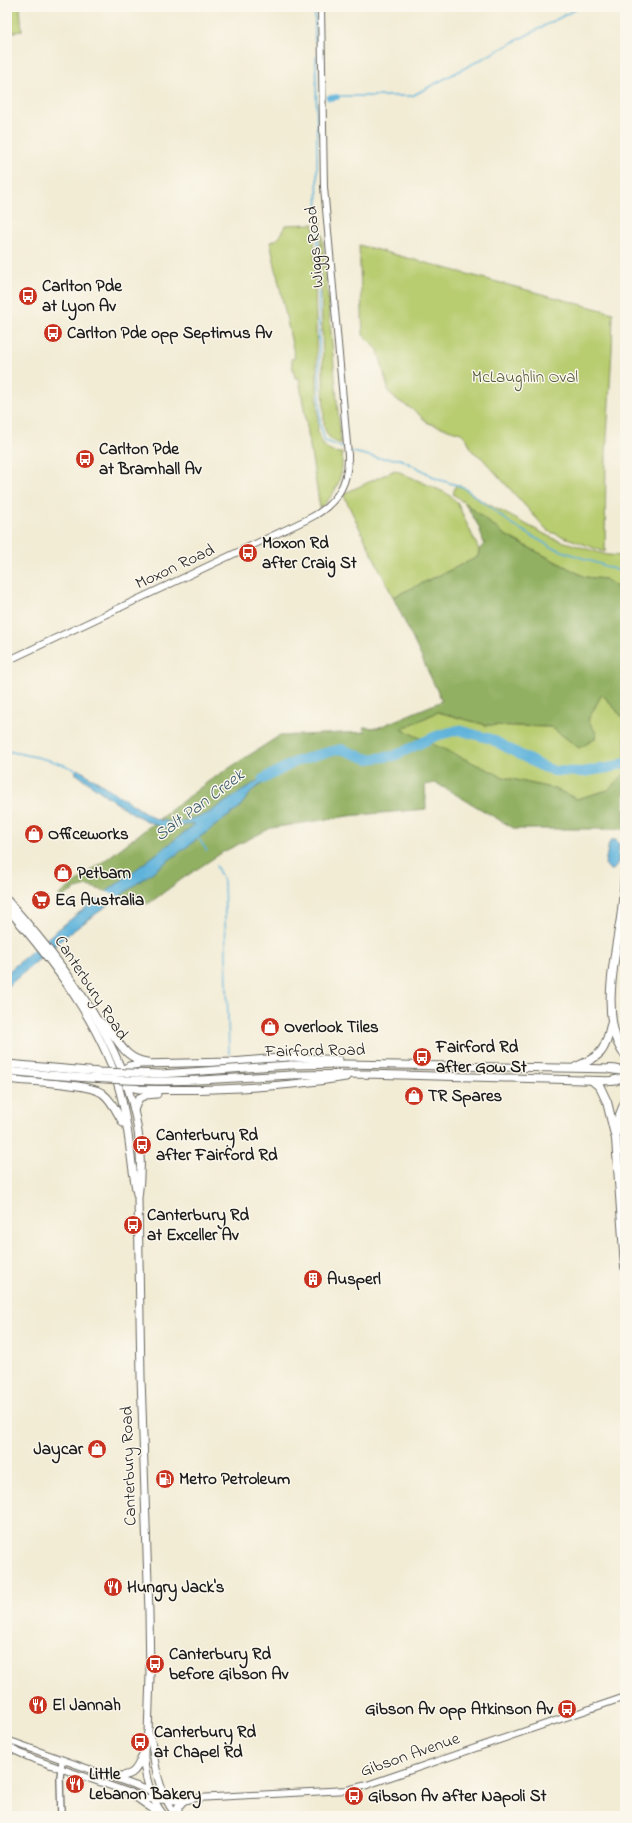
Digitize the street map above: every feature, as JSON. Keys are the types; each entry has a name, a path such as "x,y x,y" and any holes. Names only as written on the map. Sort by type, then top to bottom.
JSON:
{"highway":[{"path":"625,875 612,979 612,1022 616,1040 625,1055"},
{"name":"Canterbury Road","path":"7,900 48,954 78,990 109,1040 123,1070 134,1110 140,1166 138,1198 141,1377 149,1620 148,1733 145,1742 145,1751 146,1773 151,1791 159,1809 164,1816"},
{"name":"Canterbury Road","path":"7,908 39,942"},
{"name":"Canterbury Road","path":"48,954 89,1018 105,1049 116,1078 121,1095 138,1198"},
{"path":"96,1019 106,1025 122,1048 129,1055 138,1060 161,1064"},
{"path":"576,1067 595,1059 601,1053 607,1044 612,1022"},
{"path":"346,1064 340,1060 291,1057 220,1062 133,1065 123,1070 116,1078 128,1087 139,1089 171,1090 252,1087 308,1082 366,1074"},
{"name":"Fairford Road","path":"7,1064 88,1072 161,1074 290,1065 346,1064 576,1067 610,1069"},
{"path":"610,1069 625,1070"},
{"name":"Fairford Road","path":"7,1071 82,1078 157,1081 215,1080 291,1075 366,1074 625,1082"},
{"path":"612,1081 625,1078"},
{"path":"7,1079 92,1089 104,1095 113,1105 126,1129"},
{"path":"593,1081 600,1087 607,1102 616,1139 625,1267"},
{"path":"134,1110 138,1099 141,1096 171,1090"},
{"path":"616,1139 619,1117 625,1102"},
{"name":"Canterbury Road","path":"148,1733 152,1741 155,1766 166,1798 177,1816"},
{"path":"109,1777 131,1774 139,1765 145,1751"},
{"path":"130,1793 164,1816"},
{"path":"177,1816 178,1807 183,1801"}],"main road":[{"name":"Wiggs Road","path":"321,7 324,187 348,455 348,470 344,484"},
{"name":"Moxon Road","path":"7,661 308,519 331,504 344,484"},
{"name":"Gibson Avenue","path":"7,1747 31,1758 130,1793 155,1800 166,1798 196,1798 355,1789 625,1697"},
{"name":"Gibson Avenue","path":"7,1740 62,1761 151,1791 166,1798 183,1801 196,1798"}],"street":[{"path":"61,1816 62,1761"}],"green space":[{"path":"7,7 20,7 22,31 7,33"},
{"path":"320,220 341,444 329,437 324,424"},
{"path":"314,224 318,433 326,448 333,452 342,453 342,468 338,483 331,496 320,508 299,378 295,378 291,359 295,358 270,242 276,240 280,236 285,225"},
{"name":"McLaughlin Oval","path":"359,245 613,313 606,455 605,552 548,531 482,458 472,451 467,439 461,433 428,423 415,411 394,398 389,392 378,350 363,335"},
{"path":"395,470 446,493 457,502 479,550 478,557 393,597 343,494"},
{"path":"456,485 463,487 478,499 552,538 607,555 625,556 625,592 605,579 585,577 505,535 453,494"},
{"path":"465,503 505,535 585,577 605,579 625,592 625,720 602,694 588,720 596,733 595,739 579,748 551,727 486,725 438,712 401,729 503,777 555,789 577,799 608,790 625,773 624,829 515,829 436,783 425,785 426,809 348,816 271,828 223,852 148,904 88,886 76,889 62,897 58,896 209,781 279,736 365,732 363,727 377,728 442,701 393,597 478,557 479,550 484,544 479,527"},
{"path":"602,694 625,720 625,773 608,790 577,799 555,789 503,777 400,729 438,712 486,725 551,727 580,748 596,733 588,720"}],"water":[{"path":"78,769 155,819 171,822 180,822 207,814 274,770 276,775 254,789 238,809 66,936 7,987 7,973 29,953 195,824 168,828 145,820 120,805 75,773"},
{"path":"612,840 616,840 619,843 618,864 613,870 610,870 605,864 609,843"}],"pier":[{"path":"104,891 121,897 111,904 93,898"}],"waterway":[{"path":"315,7 315,41"},
{"path":"330,96 412,96 580,7"},
{"path":"316,57 320,424 325,441 346,449"},
{"path":"329,98 337,97"},
{"path":"349,451 378,458 400,459 437,479 463,487 513,525 551,547 625,573"},
{"name":"Salt Pan Creek","path":"263,779 295,762 316,755 341,749 368,759 394,756 436,736 458,730 491,739 539,765 554,771 582,772 608,768 625,763"},
{"path":"7,751 52,761 78,771"},
{"path":"197,836 207,851"},
{"path":"216,866 224,881 229,1054"}],"place":[{"name":"Carlton Pde at Lyon Av","path":"28,296"},
{"name":"Carlton Pde opp Septimus Av","path":"53,333"},
{"name":"Carlton Pde at Bramhall Av","path":"85,459"},
{"name":"Moxon Rd after Craig St","path":"248,553"},
{"name":"Officeworks","path":"34,834"},
{"name":"Petbarn","path":"63,873"},
{"name":"EG Australia","path":"41,900"},
{"name":"Overlook Tiles","path":"270,1027"},
{"name":"Fairford Rd after Gow St","path":"422,1057"},
{"name":"TR Spares","path":"414,1096"},
{"name":"Canterbury Rd after Fairford Rd","path":"142,1145"},
{"name":"Canterbury Rd at Exceller Av","path":"133,1225"},
{"name":"Ausperl","path":"313,1279"},
{"name":"Jaycar","path":"97,1449"},
{"name":"Metro Petroleum","path":"165,1479"},
{"name":"Hungry Jack's","path":"113,1587"},
{"name":"Canterbury Rd before Gibson Av","path":"155,1664"},
{"name":"El Jannah","path":"38,1705"},
{"name":"Gibson Av opp Atkinson Av","path":"567,1709"},
{"name":"Canterbury Rd at Chapel Rd","path":"140,1742"},
{"name":"Little Lebanon Bakery","path":"75,1784"},
{"name":"Gibson Av after Napoli St","path":"354,1796"}]}
